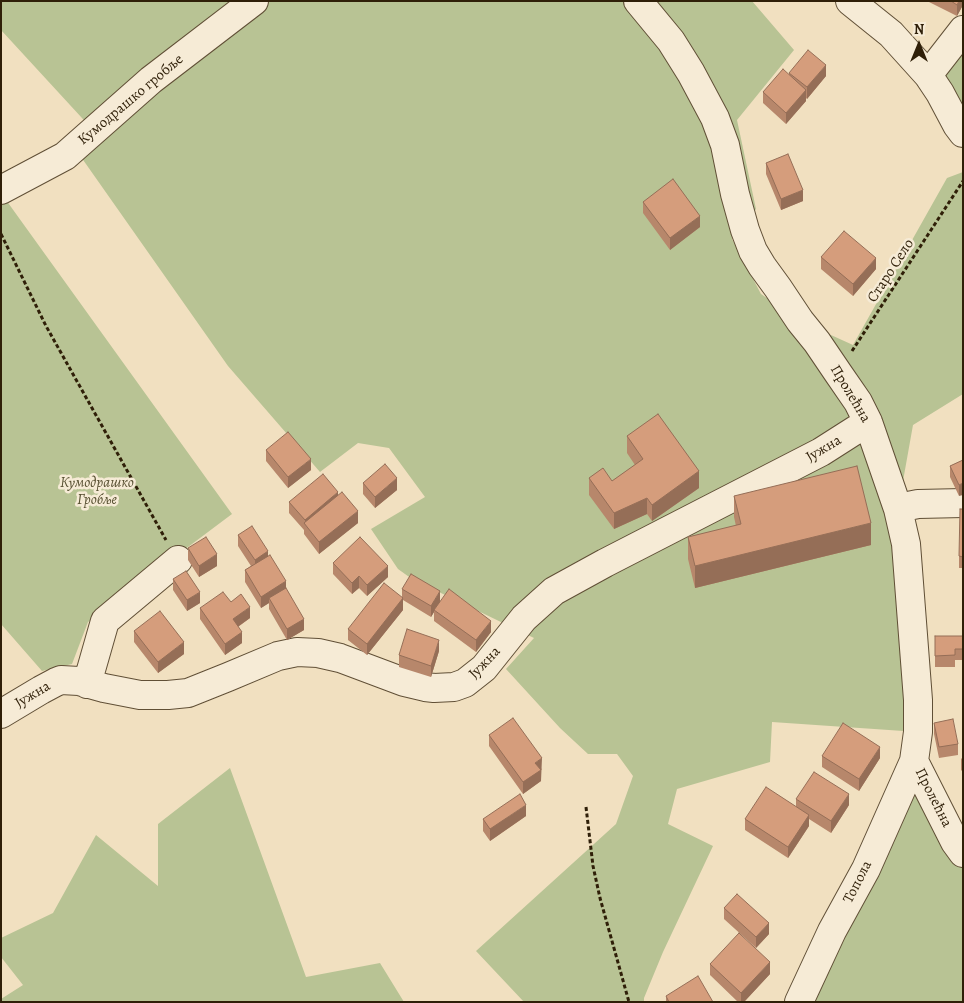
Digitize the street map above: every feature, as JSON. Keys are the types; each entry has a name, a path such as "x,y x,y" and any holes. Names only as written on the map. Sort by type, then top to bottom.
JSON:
{"street":[{"name":"Кумодрашко гробље","path":"1,190 65,156 152,80 254,1"},
{"name":"Пролећна","path":"638,1 671,41 715,118 725,145 745,230 762,266 858,402 868,422 898,509 906,544 918,700 918,732 914,761 955,842 963,853"},
{"path":"850,1 891,34 928,75 963,133"},
{"path":"928,75 963,30"},
{"name":"Јужна","path":"1,714 56,682 79,681 140,695 168,695 188,692 278,656 297,652 318,653 340,658 404,682 425,687 454,687 465,683 484,668 524,618 554,592 821,452 868,422"},
{"path":"898,509 918,504 963,503"},
{"path":"87,684 104,621 178,560"},
{"name":"Топола","path":"799,1002 832,931 866,869 914,761"}],"path":[{"name":"Старо Село","path":"838,373 963,181"},
{"path":"1,234 46,326 178,560"},
{"path":"586,807 593,866 600,898 629,1002"}],"green space":[{"path":"1,1 752,1 794,50 737,120 756,209 732,239 761,294 800,321 853,345 947,178 963,172 963,394 913,425 898,509 918,732 772,722 770,762 677,789 668,824 713,846 663,952 644,1002 524,1002 476,951 616,824 633,776 617,754 588,754 560,728 506,669 534,638 412,579 398,569 371,529 425,497 389,448 358,443 320,472 228,366 74,147 93,130 1,30"},
{"path":"963,30 963,132 928,75"},
{"name":"Кумодрашко Гробље","path":"1,193 232,514 88,622 72,664 42,671 1,624"},
{"path":"914,761 963,853 963,1002 799,1002"},
{"path":"230,768 306,977 380,963 404,1002 1,1002 1,999 23,985 1,957 1,938 53,913 96,835 158,886 158,824"}],"building":[{"path":"951,1 959,1 957,5"},
{"path":"808,50 826,65 807,87 789,73"},
{"path":"783,69 806,90 786,113 763,92"},
{"path":"788,154 803,190 781,199 766,163"},
{"path":"673,179 700,216 670,238 643,202"},
{"path":"844,231 876,258 853,284 821,257"},
{"path":"658,414 699,471 652,505 647,498 614,513 589,478 603,468 612,481 643,459 627,436"},
{"path":"288,432 311,459 288,477 266,450"},
{"path":"963,460 963,483 959,485 950,466"},
{"path":"385,464 397,478 375,497 363,483"},
{"path":"857,466 871,523 695,566 688,537 741,524 734,496"},
{"path":"323,474 338,492 305,520 289,502"},
{"path":"342,492 358,511 319,542 304,523"},
{"path":"960,509 963,509 963,557 959,556"},
{"path":"252,526 268,551 255,560 238,535"},
{"path":"206,537 217,554 199,566 188,548"},
{"path":"360,537 388,566 367,585 359,576 352,583 333,563"},
{"path":"270,555 286,581 261,597 245,570"},
{"path":"186,571 200,592 187,600 173,579"},
{"path":"411,574 440,591 431,606 402,589"},
{"path":"384,583 403,598 367,644 348,629"},
{"path":"286,588 304,619 287,629 269,598"},
{"path":"449,589 491,621 476,640 434,610"},
{"path":"223,592 231,602 241,594 250,607 233,619 242,632 225,644 200,608"},
{"path":"160,611 184,642 158,662 134,631"},
{"path":"407,629 439,640 431,666 399,655"},
{"path":"935,636 963,636 963,649 955,649 955,655 935,656"},
{"path":"513,718 542,758 535,763 541,770 523,782 489,735"},
{"path":"953,719 958,744 939,747 934,723"},
{"path":"843,723 880,747 859,779 822,756"},
{"path":"814,772 849,794 831,821 796,799"},
{"path":"766,787 809,815 788,847 745,819"},
{"path":"520,794 526,805 490,829 483,819"},
{"path":"737,894 769,923 756,937 724,908"},
{"path":"739,933 770,962 741,993 710,964"},
{"path":"698,976 713,1002 669,1002 666,996"}]}
